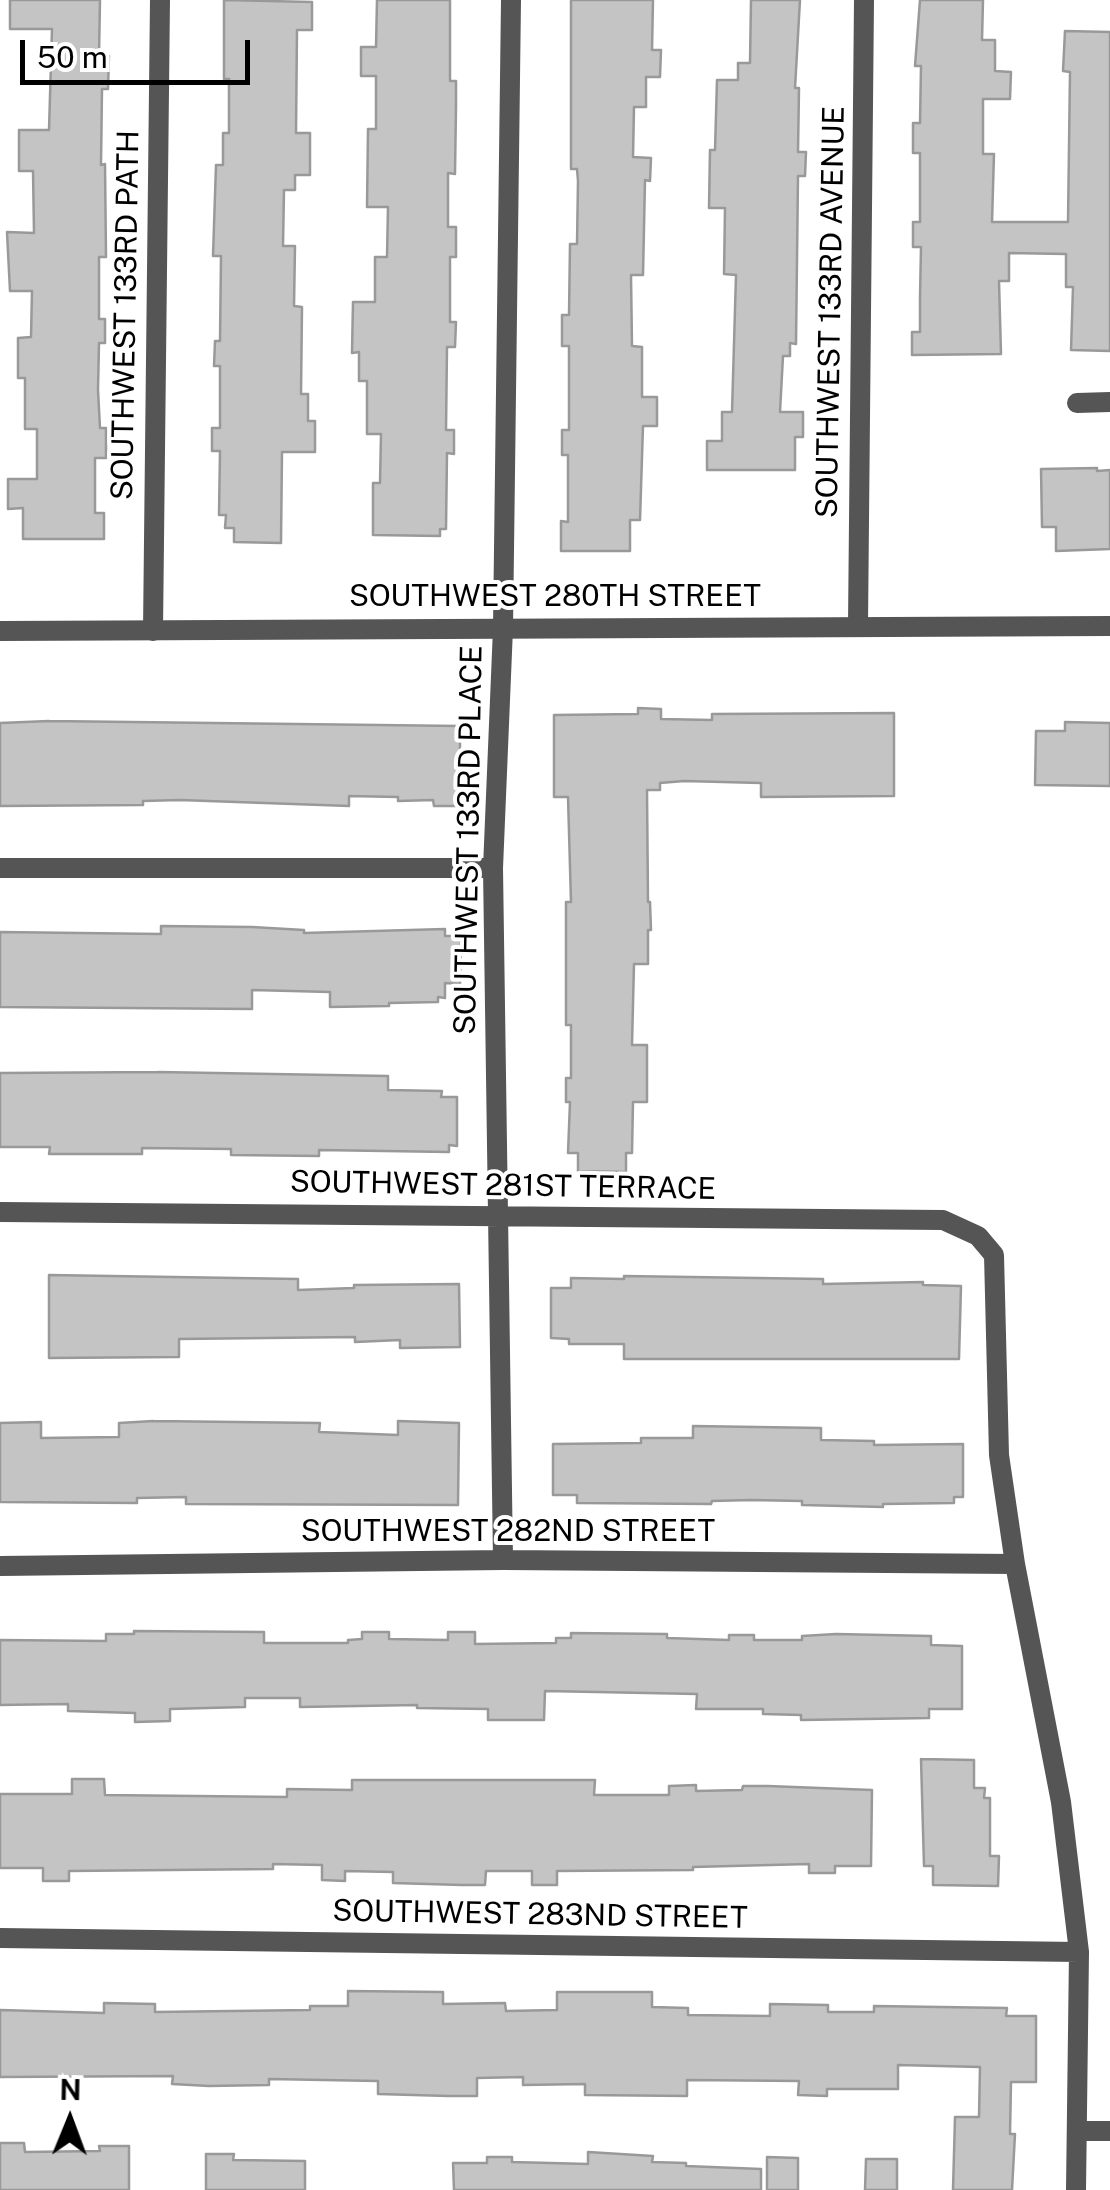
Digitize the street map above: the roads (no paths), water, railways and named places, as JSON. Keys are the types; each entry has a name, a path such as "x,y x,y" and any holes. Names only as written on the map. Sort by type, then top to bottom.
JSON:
{"street":[{"name":"SOUTHWEST 133RD PATH","path":"153,631 160,0"},
{"name":"SOUTHWEST 133RD PLACE","path":"503,1560 493,868 503,628 511,0"},
{"name":"SOUTHWEST 133RD AVENUE","path":"858,625 864,0"},
{"path":"1077,403 1110,402"},
{"name":"SOUTHWEST 280TH STREET","path":"0,630 1110,626"},
{"path":"0,868 493,868"},
{"name":"SOUTHWEST 281ST TERRACE","path":"0,1212 943,1220 978,1236 994,1255 999,1455 1015,1564"},
{"name":"SOUTHWEST 282ND STREET","path":"0,1566 503,1560 1015,1564"},
{"path":"1015,1564 1061,1802 1078,1952 1076,2190"},
{"name":"SOUTHWEST 283ND STREET","path":"0,1938 1078,1952"},
{"path":"1077,2132 1110,2131"}]}
